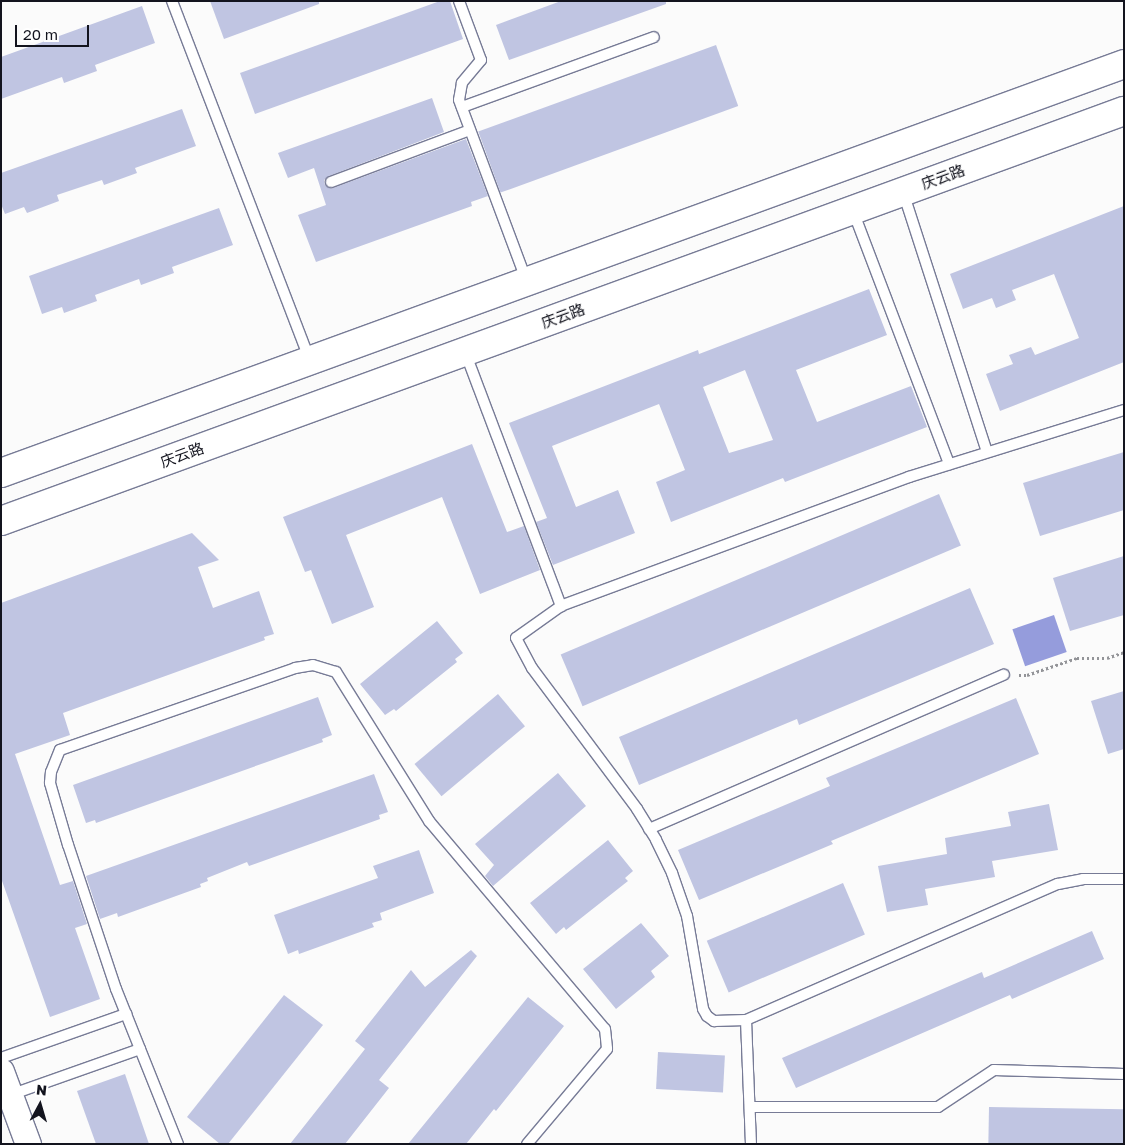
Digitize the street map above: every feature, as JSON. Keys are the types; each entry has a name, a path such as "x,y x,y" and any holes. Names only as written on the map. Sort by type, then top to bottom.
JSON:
{"main road":[{"path":"1,473 1124,64"},
{"name":"庆云路","path":"1,520 1124,111"}],"street":[{"path":"1,1071 28,1144"}],"lane":[{"path":"172,1 311,360"},
{"path":"459,1 482,60 462,84 459,100 527,282"},
{"path":"462,107 654,37"},
{"path":"331,182 470,130"},
{"path":"903,192 987,452"},
{"path":"853,210 949,464"},
{"path":"465,352 560,606"},
{"path":"1124,410 909,477 560,606 516,638 532,668 637,809 649,829 672,873 687,916 703,1009 707,1016 718,1022 746,1020 1058,884 1083,879 1124,879"},
{"path":"178,1144 126,1014 68,845 50,783 54,762 60,750 295,668 313,665 325,667 336,672 429,821 605,1030 607,1049 526,1144"},
{"path":"649,829 1004,675"},
{"path":"1,1058 126,1014"},
{"path":"746,1020 751,1144"},
{"path":"10,1095 140,1049"},
{"path":"750,1107 938,1108 994,1070 1124,1074"}],"path":[{"path":"1004,675 1027,675 1076,658 1106,658 1124,652"}],"water":[{"path":"1054,615 1067,652 1025,666 1012,629"}],"building":[{"path":"210,1 319,1 319,4 224,39"},
{"path":"440,1 450,1 463,39 255,114 240,73"},
{"path":"561,1 666,1 666,4 509,60 496,25"},
{"path":"142,6 155,43 95,65 97,71 64,83 62,77 1,99 1,57"},
{"path":"716,45 738,106 500,193 478,132"},
{"path":"432,98 444,132 329,176 324,180 325,185 333,188 466,139 488,196 471,202 472,206 316,262 298,215 326,205 314,168 288,178 278,153"},
{"path":"182,109 196,146 135,168 137,173 104,185 102,180 57,195 59,201 27,213 24,207 5,214 1,204 1,173"},
{"path":"1124,206 1124,362 1000,411 986,374 1013,364 1009,355 1031,347 1035,355 1079,338 1054,274 1012,290 1016,300 996,308 992,298 963,309 950,274"},
{"path":"219,208 233,245 172,267 174,273 141,285 139,279 95,295 97,301 64,313 62,307 42,314 29,276"},
{"path":"869,289 887,335 796,370 817,422 911,386 927,427 785,482 783,478 671,522 656,482 685,470 659,404 552,446 576,507 618,490 635,533 553,565 536,522 547,518 509,423 698,350 699,354","holes":["745,370 773,440 729,453 703,387"]},
{"path":"472,444 507,532 524,526 540,570 480,594 442,497 346,535 374,607 332,624 311,570 305,572 283,517"},
{"path":"1124,452 1124,510 1040,536 1023,483"},
{"path":"939,494 961,546 583,706 561,655"},
{"path":"192,533 219,560 198,567 213,608 259,591 274,634 264,637 265,640 63,713 70,735 15,754 60,885 73,881 87,924 75,928 100,999 50,1017 1,878 1,603"},
{"path":"1124,556 1124,615 1070,631 1053,578"},
{"path":"970,588 994,644 799,725 797,719 639,785 619,737"},
{"path":"437,621 463,653 455,659 457,662 396,711 394,709 385,715 360,684"},
{"path":"1124,691 1124,749 1108,754 1091,701"},
{"path":"498,694 525,726 441,796 415,764"},
{"path":"318,697 332,735 322,739 323,742 96,823 95,820 86,823 73,785"},
{"path":"1016,698 1039,754 831,841 833,844 699,900 678,850 830,786 826,778"},
{"path":"558,773 586,806 493,886 485,876 494,865 475,844"},
{"path":"374,774 388,812 379,815 380,819 249,866 247,862 207,878 208,881 200,884 201,887 118,917 117,913 100,919 86,876"},
{"path":"1049,804 1058,850 992,861 995,877 925,889 928,905 887,912 878,866 947,854 945,838 1011,826 1008,812"},
{"path":"608,840 633,871 625,878 628,881 566,930 564,927 556,934 530,903"},
{"path":"419,850 434,893 380,913 382,920 372,923 374,927 299,954 298,950 288,954 274,915 378,878 373,866"},
{"path":"843,883 865,935 729,992 707,941"},
{"path":"641,923 669,956 651,971 655,977 616,1009 583,969"},
{"path":"1092,931 1104,959 1012,999 1010,995 796,1088 782,1058 982,972 984,978"},
{"path":"471,950 477,956 379,1080 389,1088 345,1144 290,1144 365,1049 355,1041 411,970 425,987"},
{"path":"284,995 323,1025 228,1144 220,1144 187,1117"},
{"path":"528,997 564,1026 496,1111 494,1109 466,1144 408,1144"},
{"path":"658,1052 725,1056 723,1092 656,1089"},
{"path":"125,1074 149,1144 96,1144 77,1091"},
{"path":"989,1107 1124,1109 1123,1144 988,1144"}]}
